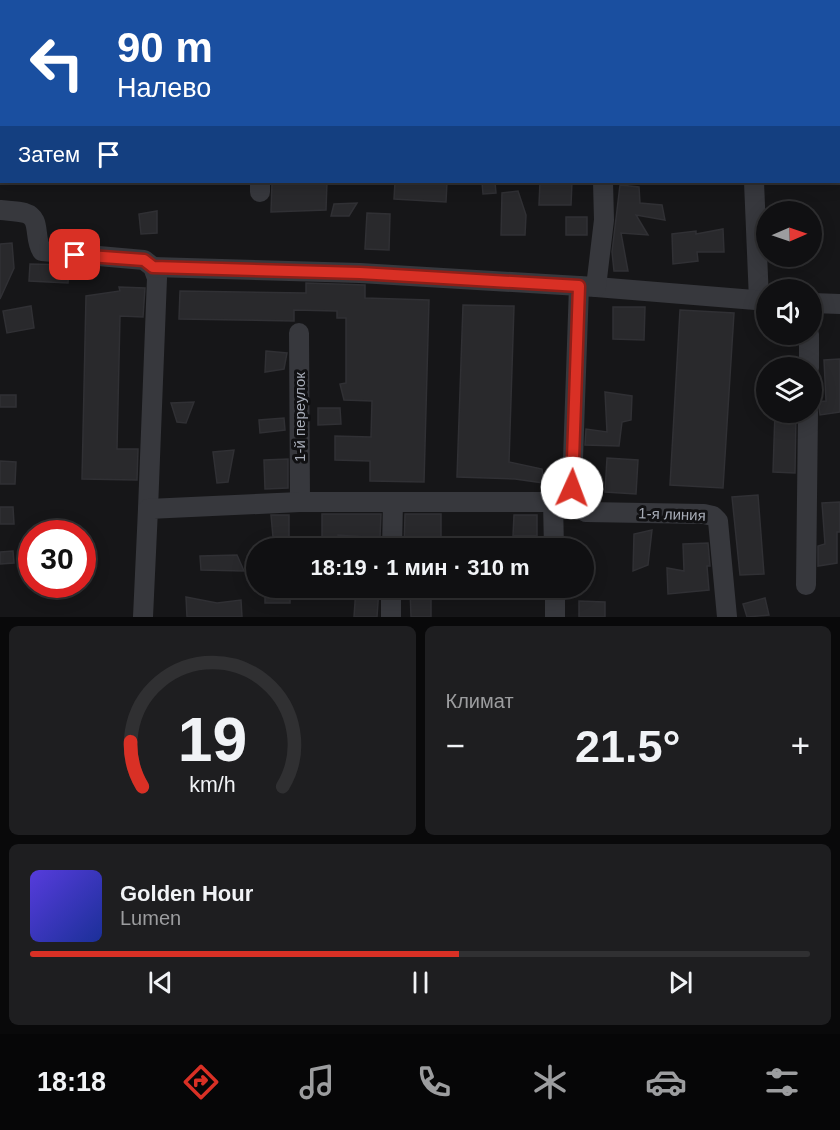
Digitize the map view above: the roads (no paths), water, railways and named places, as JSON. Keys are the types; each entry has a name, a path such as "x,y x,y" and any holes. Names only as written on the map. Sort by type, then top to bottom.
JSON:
{"street":[{"path":"555,538 560,501 572,488 588,286 604,220 603,183"},
{"path":"754,183 761,279"},
{"path":"0,210 26,213 33,217 36,224 37,244 42,251 144,260 153,267 157,278 143,617"},
{"path":"153,267 360,273 588,286 756,299"},
{"path":"822,303 840,304"},
{"name":"1-й переулок","path":"299,333 300,502"},
{"path":"806,585 808,423"},
{"path":"148,509 300,502 560,501"},
{"name":"1-я линия","path":"560,501 586,512 713,516 718,521 726,617"},
{"path":"392,538 393,502"},
{"path":"391,598 391,617"},
{"path":"555,598 555,617"}]}
